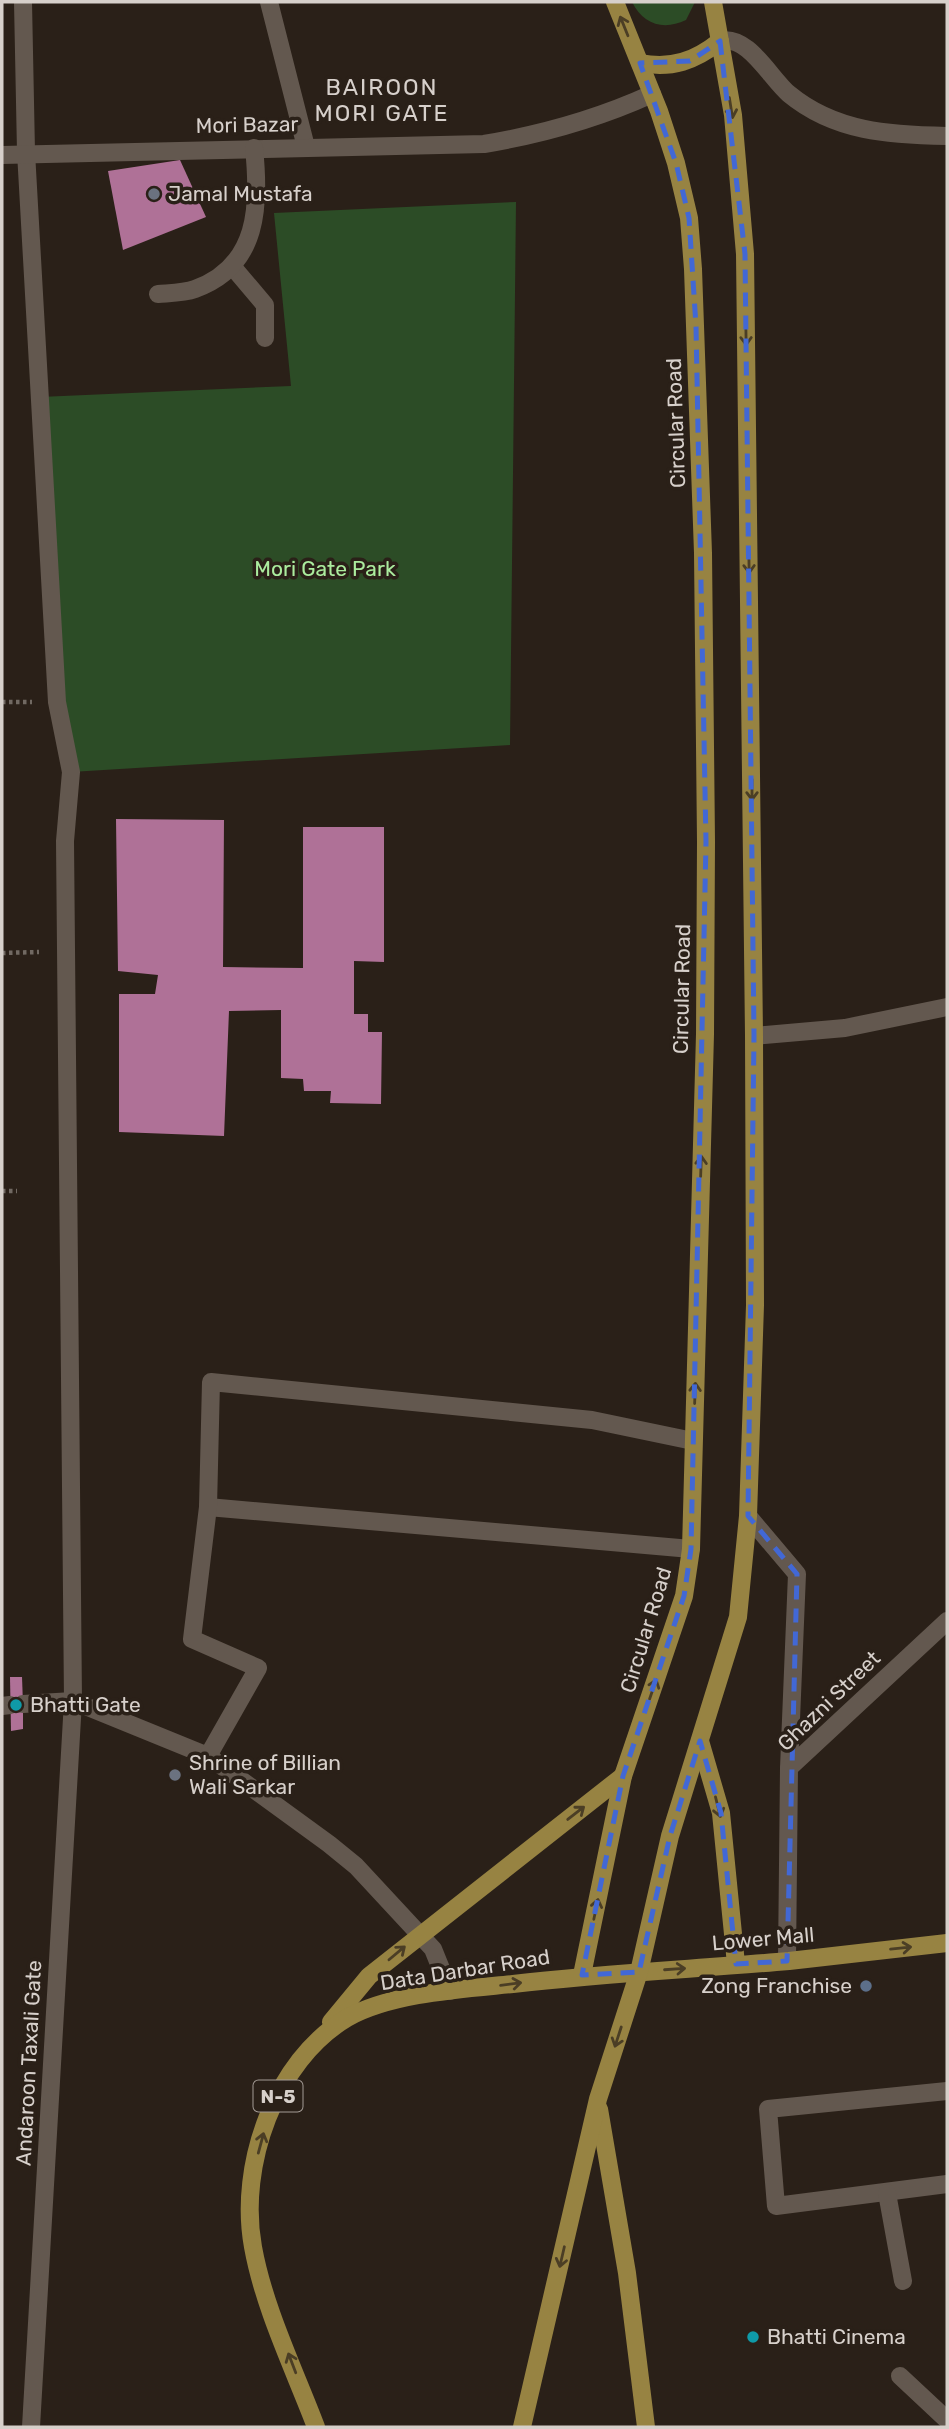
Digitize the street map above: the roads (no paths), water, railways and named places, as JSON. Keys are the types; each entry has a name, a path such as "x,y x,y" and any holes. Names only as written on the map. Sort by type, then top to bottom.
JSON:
{"main road":[{"name":"Circular Road","path":"582,1975 624,1776 684,1597 691,1549 705,1034 706,842 696,326 689,218 676,163 615,2"},
{"path":"522,2427 598,2099 639,1972 670,1836 738,1617 748,1516 755,1305 745,254 734,127 713,2"},
{"path":"640,63 681,63 706,52 720,41"},
{"path":"700,1741 721,1813 736,1964"},
{"path":"317,2039 369,1976 624,1776"},
{"name":"Lower Mall","path":"582,1975 787,1961 947,1943"},
{"name":"Data Darbar Road","path":"316,2427 270,2304 253,2246 251,2210 254,2173 276,2100 300,2057 317,2039 349,2017 370,2008 450,1991 582,1975"},
{"path":"598,2099 627,2273 646,2427"}],"street":[{"name":"Andaroon Taxali Gate","path":"23,2 26,152 57,702 71,772 65,841 73,1701 31,2427"},
{"path":"269,2 306,147"},
{"path":"720,41 736,40 791,95 836,122 865,131 947,136"},
{"name":"Mori Bazar","path":"2,155 26,152 484,144 545,134 594,119 652,94"},
{"path":"158,294 193,290 222,276 242,254 253,222 259,191 254,148"},
{"path":"232,266 265,305 265,338"},
{"path":"754,1036 845,1028 947,1007"},
{"path":"208,1756 258,1668 192,1639 208,1507 211,1382 592,1420 693,1441"},
{"path":"208,1507 691,1549"},
{"path":"748,1516 797,1574 789,1768"},
{"name":"Ghazni Street","path":"787,1961 789,1768 947,1621"},
{"path":"12,1705 73,1701 208,1756 329,1844 373,1884 420,1934 439,1959 450,1991"},
{"path":"947,2091 768,2109 776,2206 947,2184"},
{"path":"887,2193 903,2281"},
{"path":"900,2376 947,2420"}],"place":[{"name":"Jamal Mustafa","path":"154,194"},
{"name":"Bhatti Gate","path":"16,1705"},
{"name":"Shrine of Billian Wali Sarkar","path":"175,1775"},
{"name":"Zong Franchise","path":"866,1986"},
{"name":"Bhatti Cinema","path":"753,2337"}],"district":[{"name":"BAIROON MORI GATE","path":"382,100"}],"park label":[{"name":"Mori Gate Park","path":"325,569"}]}
